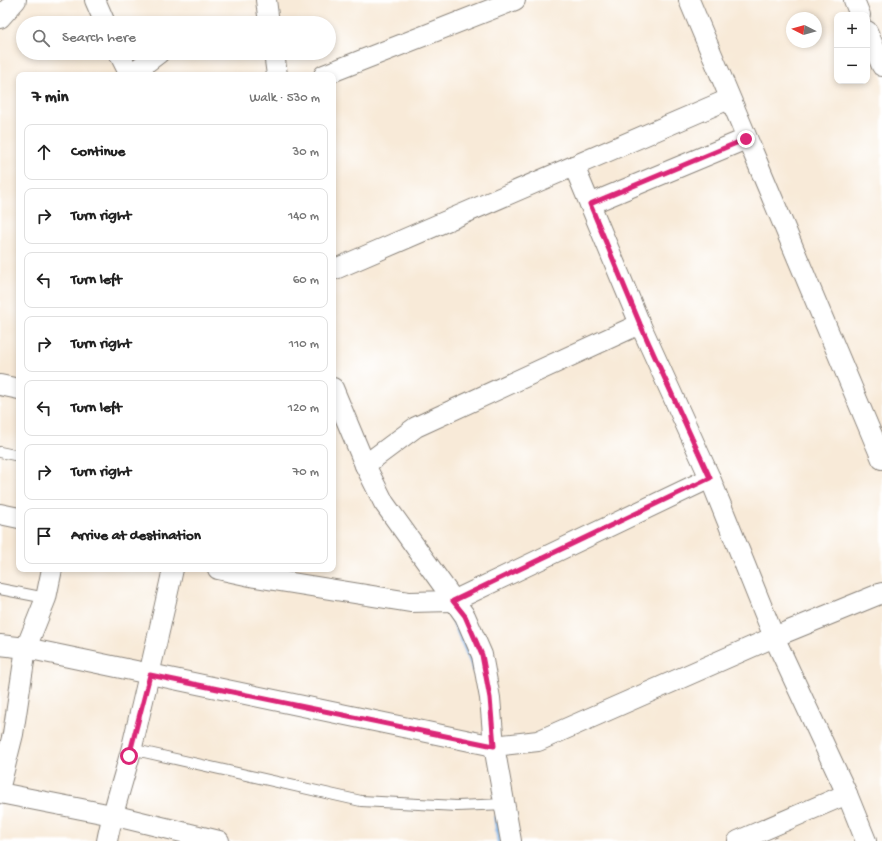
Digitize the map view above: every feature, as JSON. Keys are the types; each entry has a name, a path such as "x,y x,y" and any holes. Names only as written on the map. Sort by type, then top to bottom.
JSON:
{"street":[{"path":"0,18 16,0"},
{"path":"95,0 102,16"},
{"path":"266,0 268,16"},
{"path":"332,72 515,0"},
{"path":"689,0 729,99 882,459"},
{"path":"854,0 859,12"},
{"path":"870,38 882,66"},
{"path":"122,60 128,72"},
{"path":"134,72 150,60"},
{"path":"275,60 277,72"},
{"path":"336,269 729,99"},
{"path":"590,204 746,139"},
{"path":"574,166 640,324 710,478 774,637 847,794 866,841"},
{"path":"365,465 416,427 640,324"},
{"path":"0,385 16,388"},
{"path":"336,395 365,465 384,503 465,616 482,655 490,698 494,746 505,804 510,841"},
{"path":"232,572 410,602 453,601 710,478"},
{"path":"0,514 16,517"},
{"path":"0,786 6,733 26,648 46,598 51,572"},
{"path":"107,841 112,815 150,675 172,572"},
{"path":"0,645 26,648 494,746 538,741 774,637 882,593"},
{"path":"0,793 112,815 219,841"},
{"path":"738,841 847,794"}],"lane":[{"path":"0,452 16,455"},
{"path":"0,589 46,598"},
{"path":"131,749 361,801 457,806 505,804"}],"waterway":[{"path":"451,614 477,675"},
{"path":"496,818 499,841"}],"route":[{"path":"129,756 150,675 494,746 490,698 482,655 465,616 453,601 710,478 640,324 590,204 746,139"}]}
